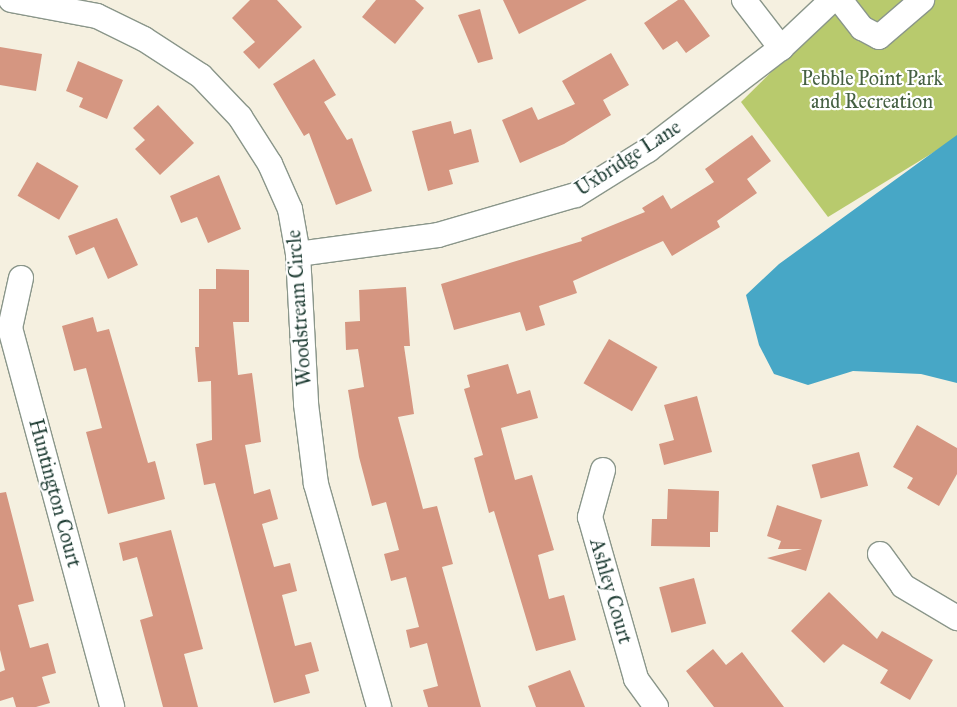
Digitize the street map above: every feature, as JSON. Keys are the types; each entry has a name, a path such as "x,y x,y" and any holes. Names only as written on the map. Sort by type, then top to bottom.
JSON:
{"street":[{"name":"Woodstream Circle","path":"11,0 97,16 201,76 240,117 270,164 290,210 298,254 306,404 316,484 379,707"},
{"path":"744,0 781,48"},
{"name":"Uxbridge Lane","path":"298,254 438,235 576,195 648,150 781,48 832,0"},
{"path":"840,0 862,28 879,37 922,0"},
{"name":"Huntington Court","path":"21,278 10,328 112,707"},
{"name":"Ashley Court","path":"603,470 590,518 636,679 656,707"},
{"path":"880,554 903,586 957,618"}],"green space":[{"name":"Pebble Point Park and Recreation","path":"844,0 957,0 957,138 828,217 741,102"}],"water":[{"path":"957,135 957,383 921,374 853,371 808,385 774,374 759,345 746,295 779,264"}],"building":[{"path":"250,0 277,0 302,27 259,69 243,52 255,42 232,18"},
{"path":"376,0 415,0 424,8 395,44 362,17"},
{"path":"503,0 587,0 519,34"},
{"path":"678,0 684,0 710,36 686,53 677,41 663,50 644,23"},
{"path":"480,9 493,59 478,63 458,15"},
{"path":"0,47 42,54 36,91 0,85"},
{"path":"611,53 629,85 603,100 611,115 564,144 520,163 502,120 532,107 538,120 575,104 562,81"},
{"path":"314,59 336,95 324,102 347,140 352,138 372,191 336,205 309,133 304,136 273,84"},
{"path":"78,61 123,80 107,119 79,107 83,98 66,91"},
{"path":"158,105 194,143 160,175 135,149 145,140 133,128"},
{"path":"451,121 454,134 471,129 479,162 449,170 453,184 428,191 412,131"},
{"path":"752,135 771,161 747,179 757,193 717,221 720,227 672,256 663,241 573,281 577,293 539,306 545,325 526,331 520,312 454,330 441,284 582,241 581,238 645,212 642,208 663,195 671,209 714,182 705,169"},
{"path":"37,162 79,186 59,220 18,196"},
{"path":"219,175 241,229 208,243 197,217 181,223 170,196"},
{"path":"117,218 138,265 108,279 94,247 76,255 68,236"},
{"path":"216,269 249,270 249,322 233,322 238,375 252,373 261,442 245,445 254,494 270,489 278,519 262,524 274,567 290,563 297,591 282,595 295,646 311,642 319,671 305,675 310,693 274,703 215,483 204,485 196,444 212,440 211,381 198,382 195,347 199,347 199,289 216,289"},
{"path":"406,287 410,346 404,346 414,414 398,417 423,509 437,506 453,564 442,567 481,707 428,707 423,690 438,686 427,643 410,648 406,630 419,627 406,577 391,581 384,554 399,550 386,502 372,506 359,457 348,390 364,387 358,349 346,350 345,322 360,321 359,290"},
{"path":"93,317 97,332 109,329 148,463 155,461 165,499 108,514 86,432 102,428 86,368 74,371 62,326"},
{"path":"609,339 657,367 632,411 584,383"},
{"path":"508,364 517,394 530,390 538,418 501,428 515,480 532,475 554,550 538,555 549,599 564,595 576,640 536,651 494,511 489,513 474,458 483,455 464,389 470,387 467,375"},
{"path":"697,396 712,452 664,465 659,444 674,440 664,405"},
{"path":"917,425 957,448 957,474 939,506 907,488 913,478 893,467"},
{"path":"859,452 868,486 821,498 812,465"},
{"path":"668,489 719,491 718,532 710,532 710,547 651,546 652,519 667,519"},
{"path":"6,492 34,601 18,605 30,648 48,643 56,673 42,677 50,703 36,707 16,707 13,697 0,701 0,672 5,670 0,650 0,493"},
{"path":"777,505 822,520 806,571 767,558 802,549 778,549 781,541 767,536"},
{"path":"171,530 203,649 184,654 198,707 163,707 140,620 153,616 137,557 123,561 119,543"},
{"path":"694,578 706,623 671,633 659,587"},
{"path":"829,592 877,639 882,631 933,660 910,700 880,683 888,670 843,644 824,663 791,631"},
{"path":"713,649 726,665 742,652 784,707 714,707 686,671"},
{"path":"570,670 585,707 536,707 528,686"}]}
